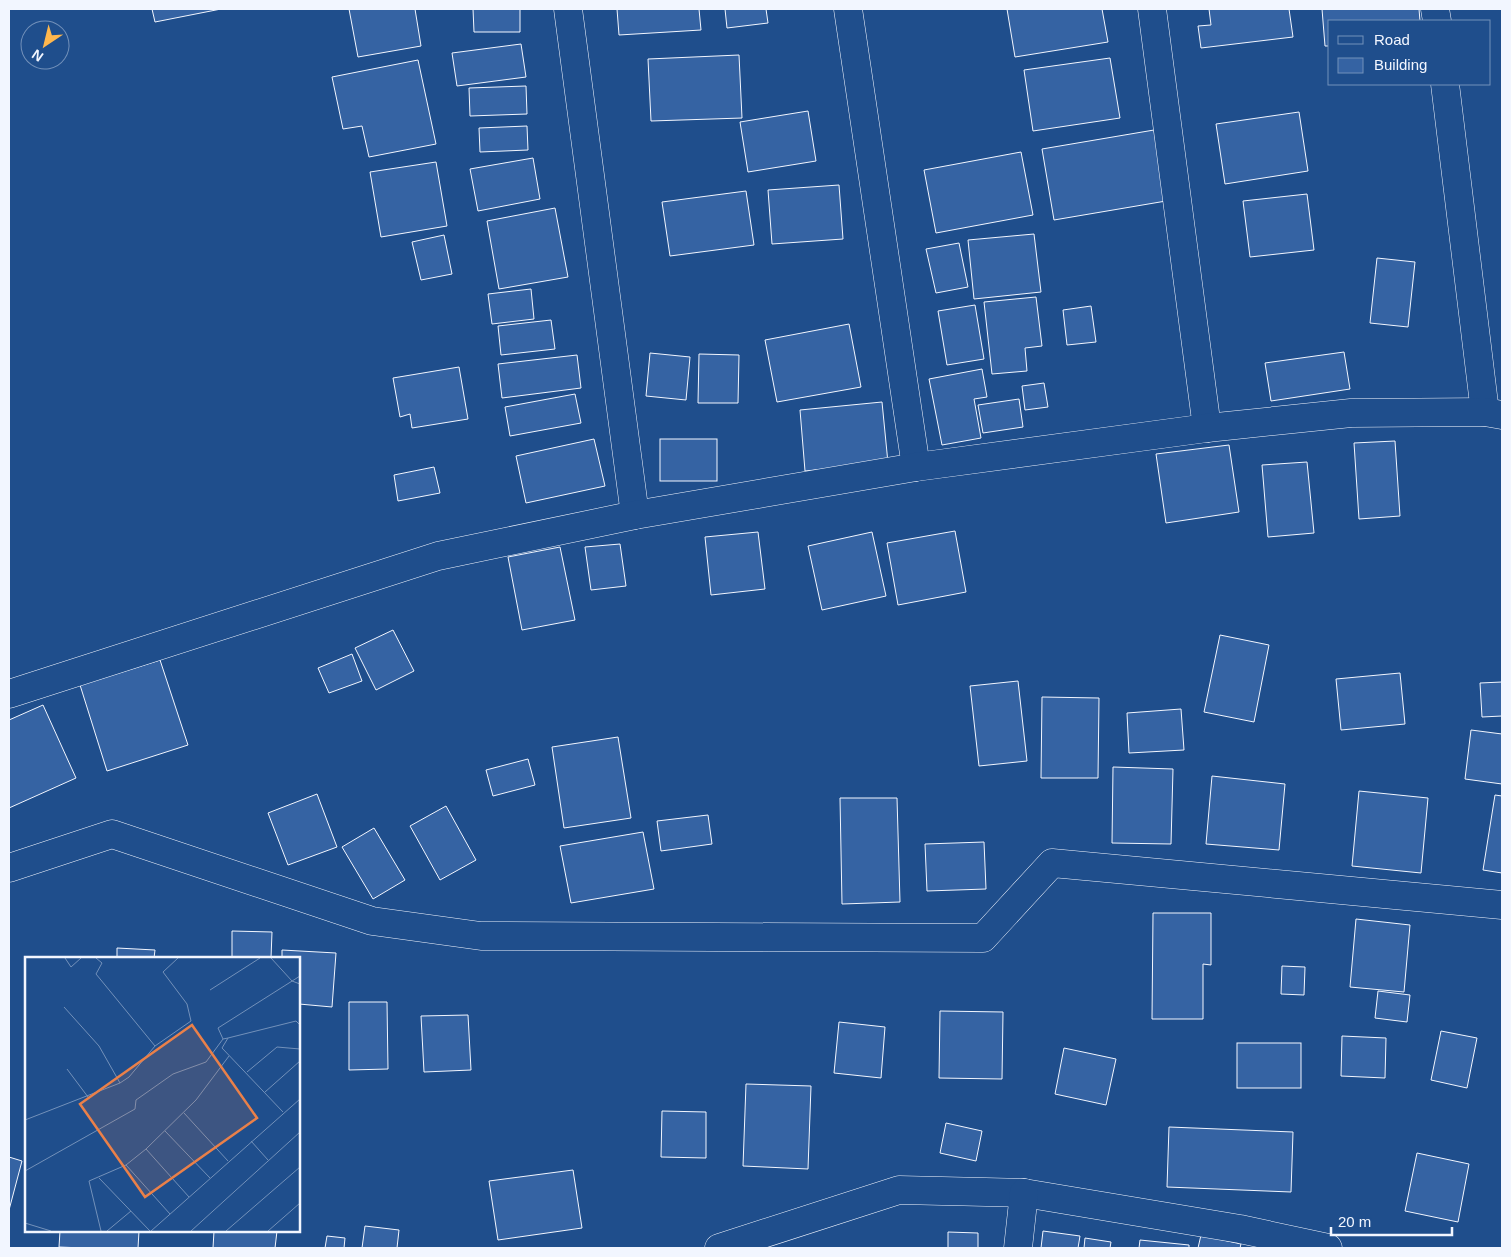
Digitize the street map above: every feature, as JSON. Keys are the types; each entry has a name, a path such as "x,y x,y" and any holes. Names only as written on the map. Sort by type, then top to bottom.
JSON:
{"street":[{"path":"568,9 635,515"},
{"path":"848,9 916,467"},
{"path":"1152,9 1207,428"},
{"path":"9,694 438,556 635,515 916,467 1207,428 1350,413 1494,414 1445,85"},
{"path":"9,868 112,834 372,921 481,936 983,938 1052,863 1502,905"},
{"path":"719,1248 899,1190 1024,1193 1240,1229 1328,1248"},
{"path":"1018,1248 1024,1193"}],"building":[{"path":"152,9 221,9 155,22"},
{"path":"349,9 415,9 421,46 358,57"},
{"path":"473,9 520,9 520,32 474,32"},
{"path":"617,9 699,9 701,30 619,35"},
{"path":"725,9 766,9 768,23 727,28"},
{"path":"1007,9 1102,9 1108,42 1015,57"},
{"path":"1209,9 1289,9 1293,37 1201,48 1198,26 1211,25"},
{"path":"1322,9 1419,9 1420,20 1328,20 1328,46 1325,46"},
{"path":"521,44 526,77 457,86 452,53"},
{"path":"739,55 742,118 651,121 648,59"},
{"path":"1110,58 1120,118 1033,131 1024,70"},
{"path":"418,60 436,144 369,157 362,126 343,129 332,77"},
{"path":"526,86 527,114 470,116 469,88"},
{"path":"808,111 816,161 748,172 740,122"},
{"path":"1299,112 1308,171 1225,184 1216,124"},
{"path":"527,126 528,150 480,152 479,128"},
{"path":"1154,130 1166,201 1054,220 1042,149"},
{"path":"1021,152 1033,215 936,233 924,170"},
{"path":"533,158 540,199 478,211 470,169"},
{"path":"436,162 447,226 381,237 370,172"},
{"path":"839,185 843,239 772,244 768,190"},
{"path":"746,191 754,245 670,256 662,202"},
{"path":"1307,194 1314,250 1250,257 1243,201"},
{"path":"555,208 568,277 499,289 487,221"},
{"path":"1034,234 1041,292 974,299 968,240"},
{"path":"444,235 452,274 421,280 412,242"},
{"path":"959,243 968,287 936,293 926,249"},
{"path":"1377,258 1415,262 1408,327 1370,323"},
{"path":"531,289 534,319 492,324 488,294"},
{"path":"1036,297 1042,346 1025,348 1027,371 992,374 984,302"},
{"path":"975,305 984,359 947,365 938,311"},
{"path":"1091,306 1096,342 1067,345 1063,310"},
{"path":"551,320 555,349 501,355 498,326"},
{"path":"849,324 861,387 777,402 765,340"},
{"path":"1344,352 1350,389 1271,401 1265,363"},
{"path":"650,353 690,357 686,400 646,396"},
{"path":"699,354 739,355 738,403 698,403"},
{"path":"577,355 581,388 502,398 498,364"},
{"path":"459,367 468,419 412,428 410,414 400,417 393,378"},
{"path":"982,369 987,397 974,399 981,438 942,445 929,379"},
{"path":"1044,383 1048,407 1025,410 1022,386"},
{"path":"575,394 581,423 510,436 505,407"},
{"path":"1019,399 1023,427 983,433 978,405"},
{"path":"882,402 888,463 805,471 800,410"},
{"path":"594,439 605,486 526,503 516,456"},
{"path":"660,439 717,439 717,481 660,481"},
{"path":"1395,441 1400,516 1359,519 1354,443"},
{"path":"1229,445 1239,512 1166,523 1156,454"},
{"path":"1307,462 1314,533 1268,537 1262,465"},
{"path":"434,467 440,493 398,501 394,475"},
{"path":"955,531 966,592 898,605 887,543"},
{"path":"758,532 765,589 711,595 705,537"},
{"path":"872,532 886,596 822,610 808,546"},
{"path":"620,544 626,586 591,590 585,547"},
{"path":"560,547 575,620 522,630 508,557"},
{"path":"393,630 414,671 376,690 355,648"},
{"path":"1220,635 1269,645 1254,722 1204,712"},
{"path":"352,654 362,681 329,693 318,668"},
{"path":"160,660 188,745 107,771 80,685"},
{"path":"1400,673 1405,724 1341,730 1336,679"},
{"path":"1018,681 1027,761 979,766 970,686"},
{"path":"1502,682 1502,716 1482,717 1480,683"},
{"path":"1042,697 1099,698 1098,778 1041,778"},
{"path":"43,705 76,778 9,808 9,720"},
{"path":"1181,709 1184,750 1129,753 1127,713"},
{"path":"1471,730 1502,734 1502,784 1465,779"},
{"path":"618,737 631,818 564,828 552,747"},
{"path":"528,759 535,785 493,796 486,770"},
{"path":"1113,767 1173,769 1171,844 1112,843"},
{"path":"1212,776 1285,784 1279,850 1206,844"},
{"path":"1359,791 1428,798 1421,873 1352,866"},
{"path":"317,794 337,847 288,865 268,813"},
{"path":"1495,795 1502,796 1502,873 1483,870"},
{"path":"840,798 897,798 900,902 842,904"},
{"path":"446,806 476,860 440,880 410,826"},
{"path":"708,815 712,844 661,851 657,821"},
{"path":"374,828 405,880 373,899 342,847"},
{"path":"643,832 654,889 571,903 560,846"},
{"path":"984,842 986,889 927,891 925,844"},
{"path":"1153,913 1211,913 1211,965 1203,964 1203,1019 1152,1019"},
{"path":"1356,919 1410,925 1404,992 1350,987"},
{"path":"232,931 272,932 271,957 232,957"},
{"path":"117,948 155,950 154,957 117,957"},
{"path":"282,950 336,953 332,1007 300,1004 300,957 282,957"},
{"path":"1282,966 1305,967 1304,995 1281,994"},
{"path":"1378,991 1410,995 1407,1022 1375,1018"},
{"path":"349,1002 387,1002 388,1069 349,1070"},
{"path":"940,1011 1003,1012 1002,1079 939,1078"},
{"path":"468,1015 471,1070 424,1072 421,1016"},
{"path":"839,1022 885,1027 881,1078 834,1073"},
{"path":"1441,1031 1477,1038 1467,1088 1431,1080"},
{"path":"1342,1036 1386,1038 1385,1078 1341,1076"},
{"path":"1237,1043 1301,1043 1301,1088 1237,1088"},
{"path":"1064,1048 1116,1059 1106,1105 1055,1094"},
{"path":"746,1084 811,1086 808,1169 743,1166"},
{"path":"662,1111 706,1112 706,1158 661,1157"},
{"path":"946,1123 982,1131 976,1161 940,1153"},
{"path":"1169,1127 1293,1132 1291,1192 1167,1187"},
{"path":"1417,1153 1469,1164 1458,1222 1405,1211"},
{"path":"9,1157 22,1161 9,1210"},
{"path":"573,1170 582,1228 498,1240 489,1181"},
{"path":"365,1226 399,1230 397,1248 362,1248"},
{"path":"1043,1231 1080,1236 1078,1248 1041,1248"},
{"path":"60,1232 139,1232 138,1248 59,1247"},
{"path":"214,1232 277,1232 275,1248 213,1248"},
{"path":"948,1232 978,1233 978,1248 948,1248"},
{"path":"1201,1235 1241,1244 1240,1248 1198,1248"},
{"path":"327,1236 345,1238 344,1248 325,1248"},
{"path":"1085,1238 1111,1242 1110,1248 1084,1248"},
{"path":"1140,1240 1189,1245 1189,1248 1139,1248"}]}
